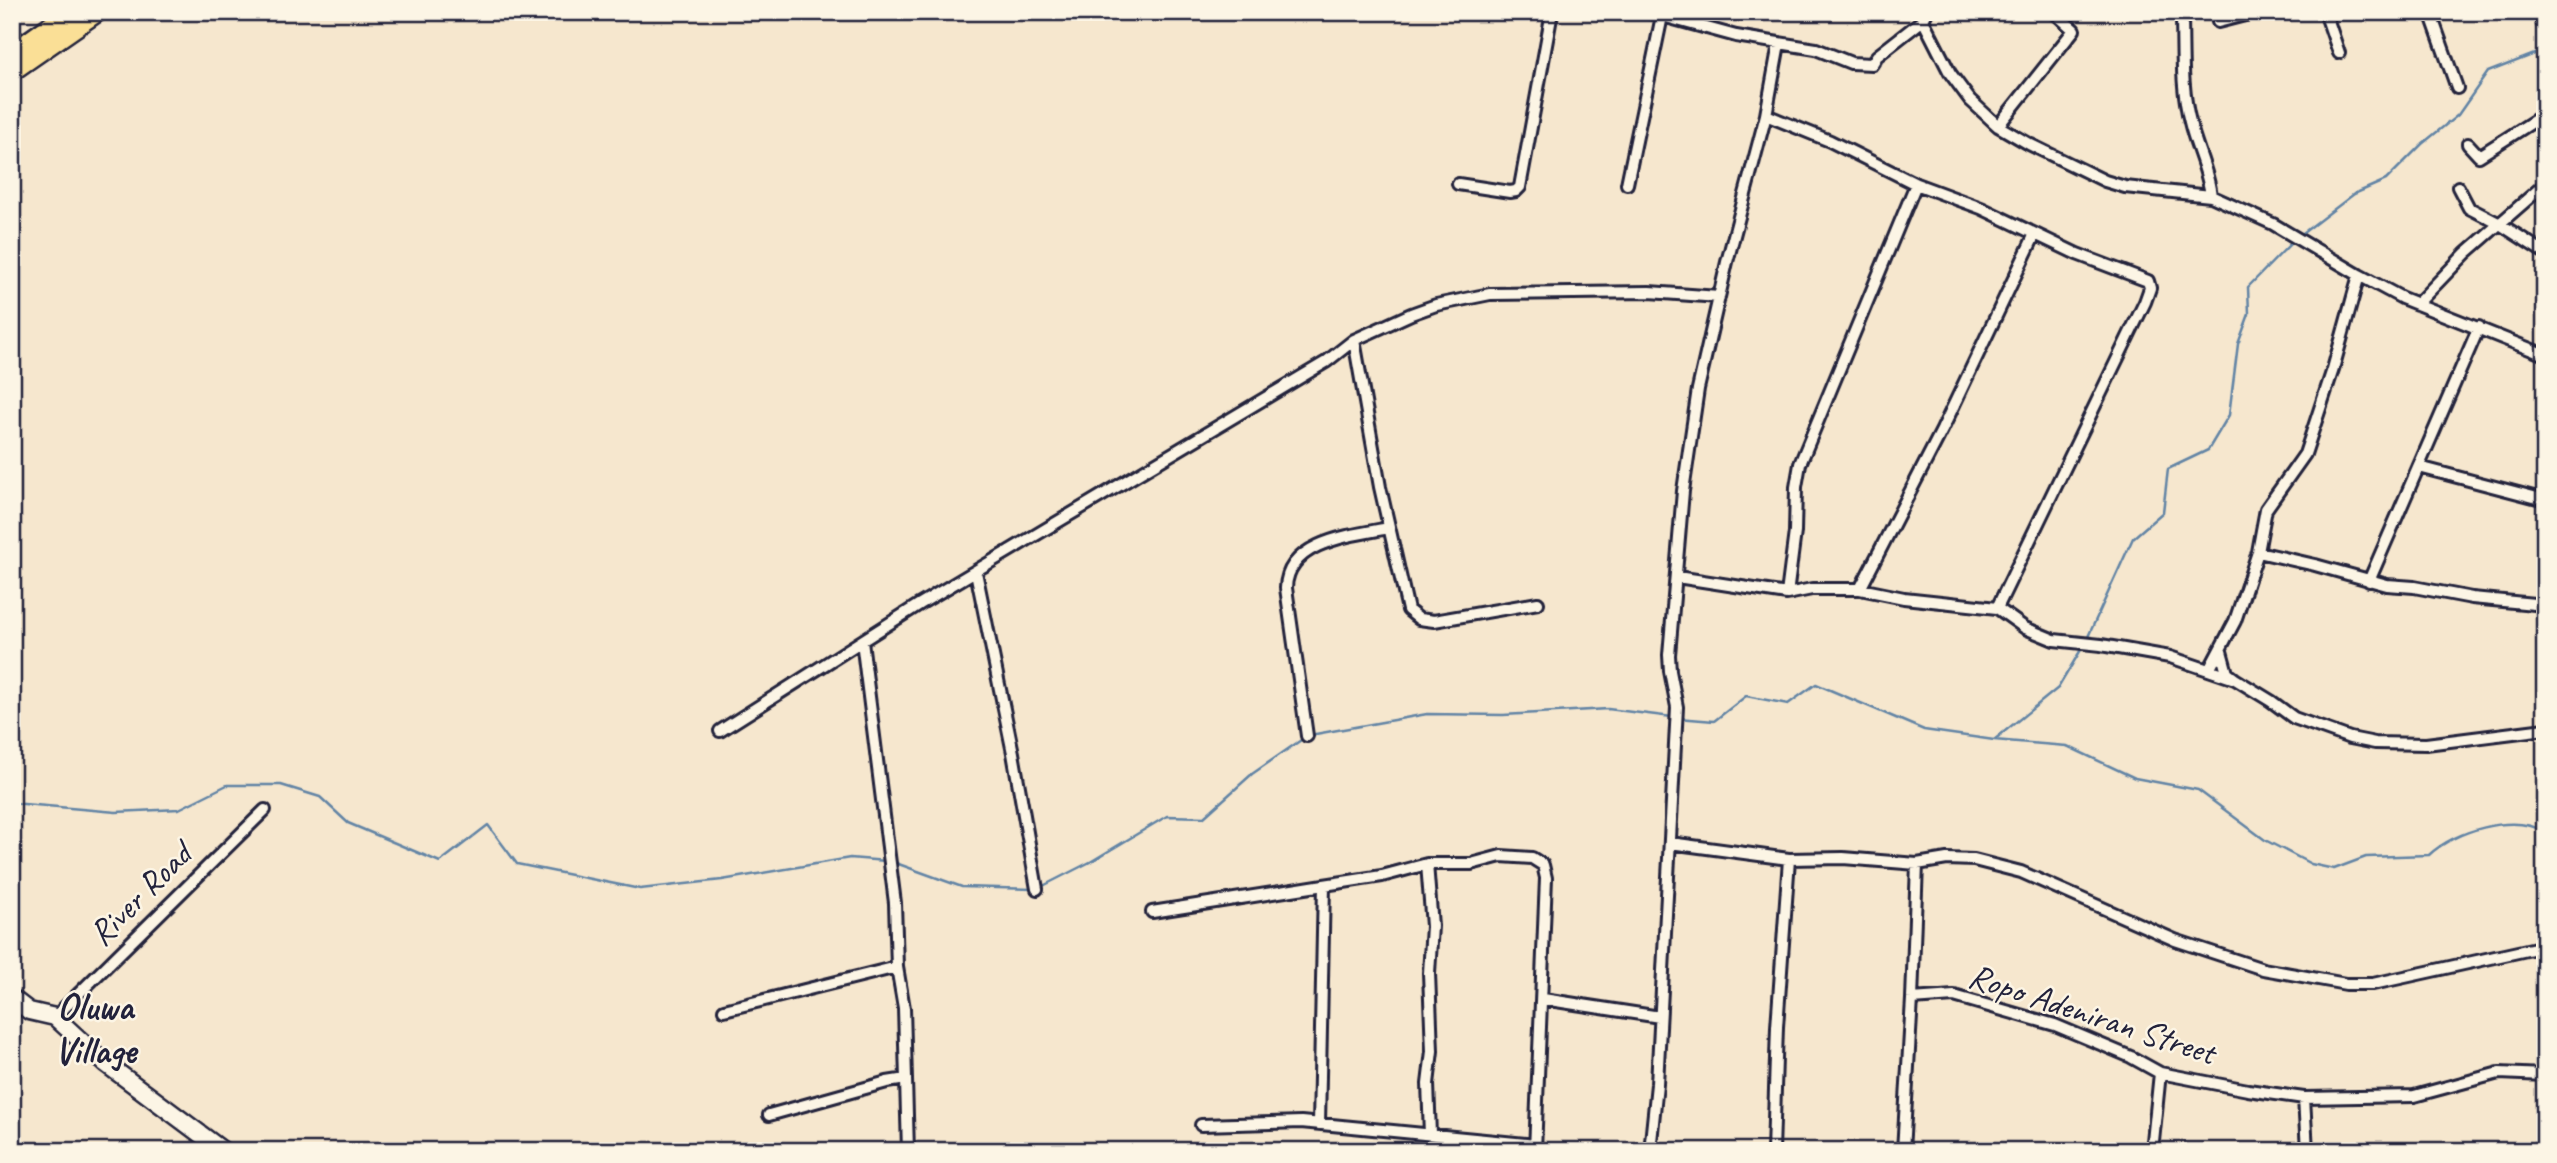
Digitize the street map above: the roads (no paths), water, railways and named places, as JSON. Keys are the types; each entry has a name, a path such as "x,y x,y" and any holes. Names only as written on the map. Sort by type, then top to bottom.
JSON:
{"main road":[{"path":"12,71 97,12"},
{"path":"12,53 59,15"}],"street":[{"path":"1458,184 1510,192 1520,187 1552,12"},
{"path":"1648,12 1736,36 1816,49 1851,63 1866,65 1872,64 1877,56 1926,14 1950,73 1970,100 1998,126 2029,145 2105,181 2125,187 2211,196 2290,234 2359,275 2417,304 2545,355"},
{"path":"1998,126 2074,30 2054,12"},
{"path":"2179,12 2182,19 2184,97 2195,141 2207,170 2211,196"},
{"path":"2218,22 2257,12"},
{"path":"2325,12 2339,53"},
{"path":"2430,12 2457,88"},
{"path":"2538,12 2545,29"},
{"path":"1627,184 1662,16"},
{"path":"1650,1151 1670,880 1677,707 1670,663 1683,491 1698,389 1766,115 1779,44"},
{"path":"1766,115 1830,141 1916,184 1981,208 2077,254 2148,281 2150,288 2145,302 1997,608"},
{"path":"2468,144 2479,156 2544,116"},
{"path":"1787,594 1800,464 1916,184"},
{"path":"2417,304 2466,253 2545,184"},
{"path":"2458,187 2469,208 2545,253"},
{"path":"1860,589 1942,430 2035,234"},
{"path":"2208,670 2221,651 2235,621 2258,552 2266,509 2305,454 2333,369 2359,275"},
{"path":"720,731 975,572 1326,362 1354,340 1436,305 1490,293 1649,292 1719,298"},
{"path":"2371,581 2479,327"},
{"path":"1354,340 1405,603 1413,616 1434,621 1538,603"},
{"path":"2419,467 2545,500"},
{"path":"1307,736 1286,588 1287,572 1299,558 1318,546 1335,539 1389,528"},
{"path":"2258,552 2388,585 2472,598 2545,605"},
{"path":"975,572 1013,753 1037,889"},
{"path":"1677,577 1787,594 1812,589 1860,589 1904,598 1997,608 2025,628 2053,640 2170,657 2235,679"},
{"path":"862,641 895,903 897,967 904,1008 908,1151"},
{"path":"2221,651 2227,673 2235,679 2294,718 2350,738 2375,743 2426,744 2545,729"},
{"name":"River Road","path":"55,1017 264,810"},
{"path":"1670,843 1789,859 1843,858 1917,864 1947,859 1974,860 2021,872 2175,940 2263,969 2346,984 2372,984 2545,946"},
{"path":"1152,912 1382,876 1427,864 1471,864 1501,856 1532,858 1544,864 1546,878 1543,999 1535,1148 1430,1134 1301,1122 1201,1125"},
{"path":"1773,1151 1776,1027 1789,859"},
{"path":"1427,864 1432,926 1429,973 1432,1051 1428,1084 1430,1134"},
{"path":"1903,1151 1917,864"},
{"path":"1319,1124 1324,885"},
{"path":"724,1010 897,967"},
{"name":"Ropo Adeniran Street","path":"1912,999 1954,996 2055,1025 2131,1057 2160,1073 2304,1098 2414,1096 2499,1073 2545,1075"},
{"path":"12,998 29,1011 55,1017 105,1063 223,1151"},
{"path":"1543,999 1660,1017"},
{"path":"2152,1151 2160,1073"},
{"path":"769,1115 906,1079"},
{"path":"2304,1098 2307,1151"}],"waterway":[{"path":"2299,236 2354,194 2386,180 2422,144 2458,115 2488,72 2545,50"},
{"path":"2087,639 2133,538 2163,512 2168,469 2208,450 2229,415 2238,344 2249,314 2248,287 2294,240"},
{"path":"1994,740 2058,688 2082,648"},
{"path":"1678,718 1714,721 1746,696 1788,704 1816,684 1924,730 1994,740 2067,746 2135,778 2198,790 2265,840 2311,864 2334,869 2366,857 2429,855 2453,839 2484,827 2517,824 2545,832"},
{"path":"1310,735 1427,714 1503,715 1608,709 1672,717"},
{"path":"1039,888 1092,861 1167,816 1204,817 1252,774 1304,738"},
{"path":"12,803 116,812 179,809 227,785 281,785 320,797 348,823 440,862 488,825 517,864 640,889 722,880 850,858 886,861"},
{"path":"893,862 962,887 1032,889"}],"district":[{"name":"Oluwa Village","path":"95,1028"}]}
